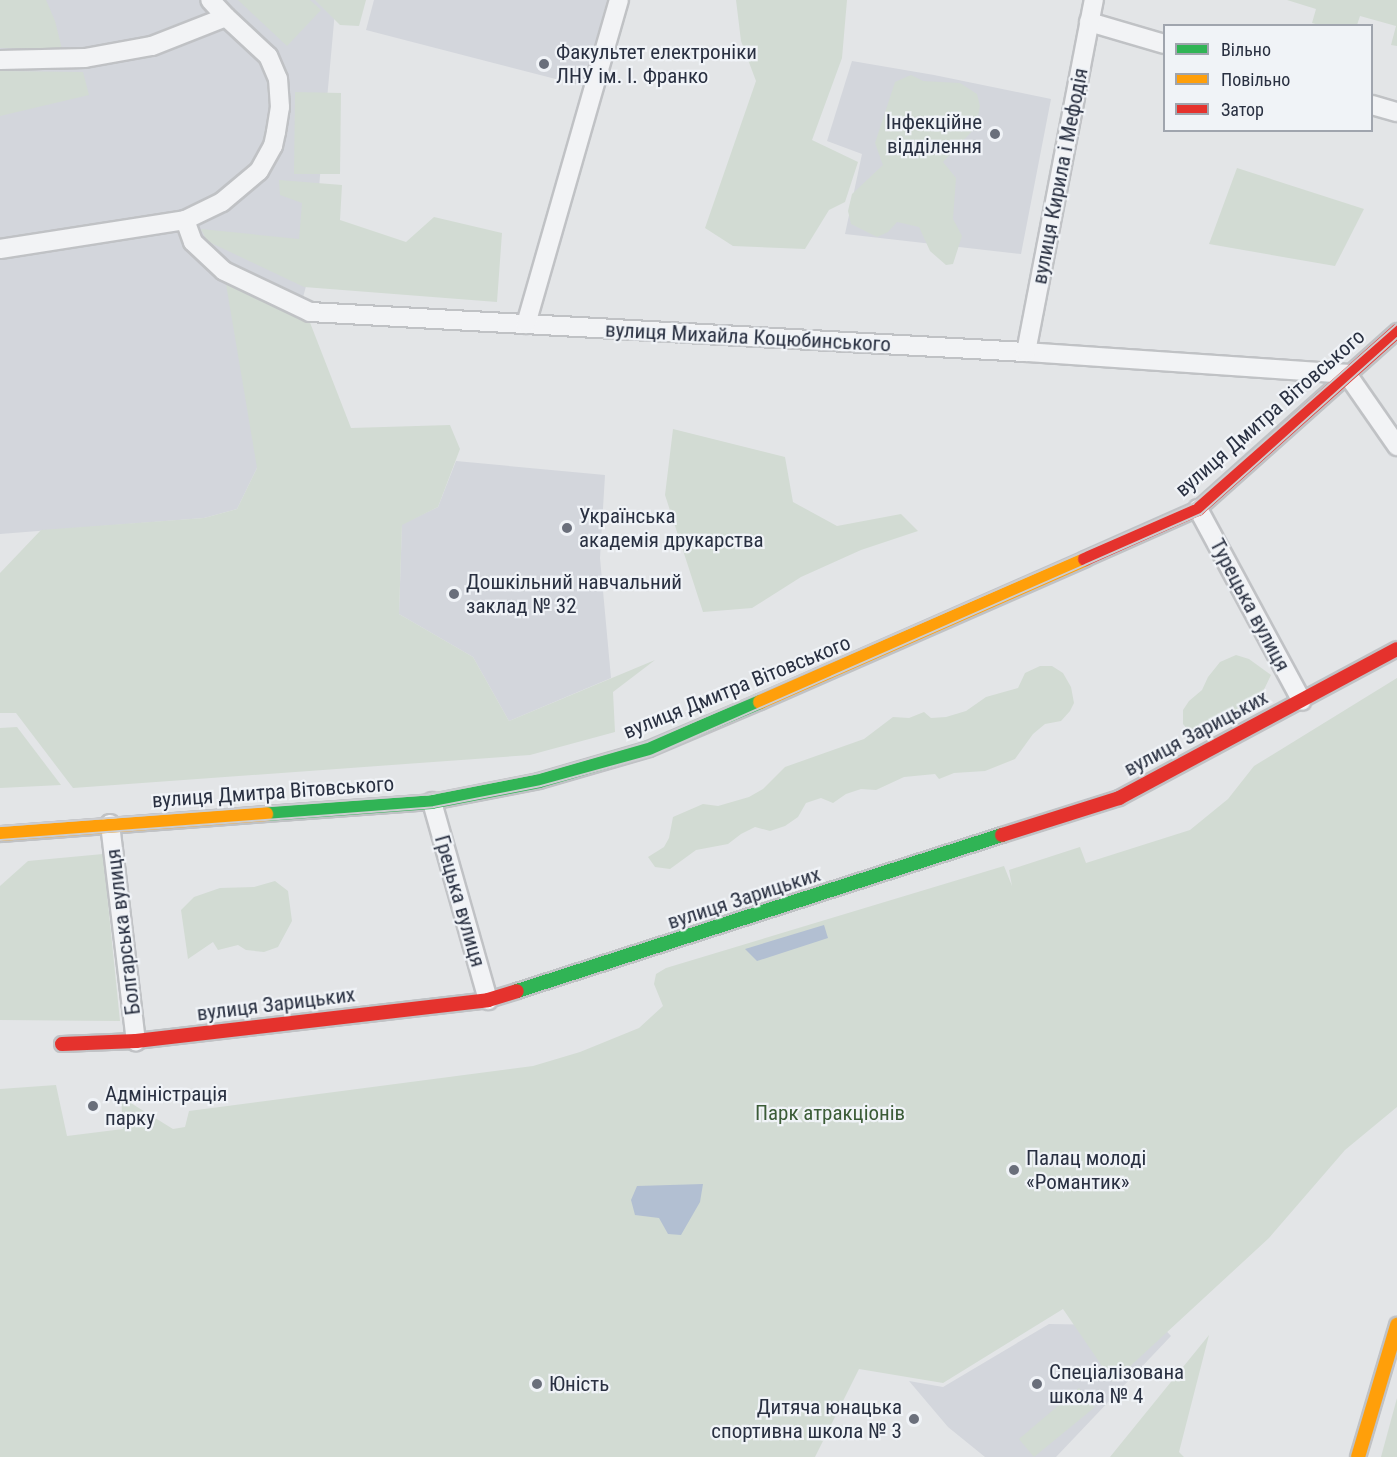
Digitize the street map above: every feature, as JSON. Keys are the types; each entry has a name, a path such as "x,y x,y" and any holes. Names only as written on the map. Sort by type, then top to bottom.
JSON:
{"main road":[{"name":"вулиця Дмитра Вітовського","path":"0,834 432,801 539,781 649,749 836,670 1198,509 1397,331"},
{"name":"вулиця Зарицьких","path":"62,1044 136,1041 488,1000 1119,798 1397,649"},
{"path":"1358,1457 1397,1325"}],"street":[{"path":"0,249 185,220 222,202 259,171 273,146 276,132 280,107 278,79 268,56 210,0"},
{"path":"526,324 619,0"},
{"name":"вулиця Кирила і Мефодія","path":"1026,352 1094,0"},
{"path":"0,60 79,58 152,46 226,17"},
{"path":"1089,22 1163,44"},
{"path":"1373,106 1397,112"},
{"name":"вулиця Михайла Коцюбинського","path":"185,220 193,242 224,271 310,312 1026,352 1347,374"},
{"path":"1347,374 1397,446"},
{"name":"Турецька вулиця","path":"1198,509 1302,701"},
{"name":"Грецька вулиця","path":"432,801 488,1000"},
{"name":"Болгарська вулиця","path":"110,824 136,1041"}],"shaded area":[{"path":"0,0 336,0 312,264 257,468 237,509 204,518 0,534"},
{"name":"Факультет електроніки ЛНУ ім. І. Франко","path":"374,0 607,0 583,86 366,30"},
{"path":"852,61 1051,99 1021,254 845,234 862,154 827,141"},
{"path":"456,461 605,475 600,558 611,678 509,721 473,657 399,614 402,524 438,507"},
{"name":"Спеціалізована школа № 4","path":"1146,1309 1171,1336 1056,1457 985,1457 948,1427 909,1381 943,1387 1049,1324 1110,1325"}],"green space":[{"path":"0,0 46,0 55,21 62,49 0,48"},
{"path":"238,0 310,0 321,10 287,46"},
{"path":"315,0 366,0 359,26 340,25"},
{"path":"736,0 847,0 842,58 812,140 858,162 845,202 829,210 805,249 733,246 705,228 756,81 741,41"},
{"path":"1287,0 1397,0 1397,46 1391,45 1396,26 1360,16 1357,24 1316,24 1312,23 1316,9"},
{"path":"0,71 83,72 89,95 0,116"},
{"path":"911,75 923,81 960,83 977,94 980,106 976,127 943,162 956,178 953,219 962,236 953,264 946,265 930,251 919,227 897,222 888,232 877,237 851,224 848,211 852,194 883,165 875,143 895,82"},
{"path":"295,92 341,93 340,174 294,174"},
{"path":"1237,168 1364,209 1335,266 1209,244"},
{"path":"279,180 342,185 340,220 406,242 434,217 502,233 497,302 304,287 207,241 201,229 299,239 302,203 280,195"},
{"path":"225,278 309,320 351,428 450,425 460,449 438,507 402,525 399,614 473,657 509,721 655,660 613,692 615,732 530,755 73,788 16,713 0,713 0,573 41,530 204,518 237,509 257,468"},
{"path":"673,429 785,457 793,502 837,526 901,514 918,531 861,550 801,577 752,608 703,612 665,495"},
{"path":"1236,655 1249,659 1271,675 1260,698 1259,708 1232,723 1215,720 1189,731 1183,724 1183,710 1189,701 1202,690 1208,677 1220,662"},
{"path":"1040,666 1052,666 1063,673 1071,687 1074,703 1061,721 1045,724 1033,734 1015,759 985,771 954,773 939,779 935,774 904,777 876,790 861,789 846,794 833,803 821,798 806,803 798,817 785,826 770,831 755,827 728,844 696,850 670,869 655,867 648,857 664,847 669,838 673,817 703,804 718,806 749,797 763,789 785,767 864,739 893,717 909,718 924,712 931,718 946,717 966,711 986,697 1018,688 1025,673"},
{"name":"Парк атракціонів","path":"1397,678 1397,1107 1345,1150 1269,1238 1113,1382 1063,1309 943,1383 859,1369 815,1457 0,1457 0,1089 56,1085 67,1136 123,1129 121,1097 173,1129 185,1127 189,1111 533,1066 580,1052 639,1028 663,1006 654,984 656,974 666,968 1004,866 1012,886 1009,870 1080,847 1086,863 1190,830 1228,799 1254,766"},
{"path":"17,727 61,785 0,788 0,728"},
{"path":"103,854 120,1021 0,1020 0,886 28,861"},
{"path":"275,881 288,891 292,921 278,947 264,952 246,950 238,945 218,950 213,942 188,959 181,910 194,897 220,888 254,887"},
{"path":"1209,1335 1179,1452 1184,1457 1110,1457"},
{"path":"1079,1388 1095,1407 1034,1457 1019,1439"},
{"path":"1397,1398 1397,1457 1381,1457"}],"water":[{"path":"824,925 828,938 757,961 745,949"},
{"path":"703,1184 700,1202 681,1235 668,1234 659,1218 635,1215 631,1200 637,1186"}],"tram line":[{"path":"0,826 431,794 539,773 647,742 1193,504 1397,324"},
{"path":"0,840 434,807 541,786 651,756 1201,514 1397,338"}],"traffic: fast":[{"path":"266,814 432,802 539,781 649,749 760,702"},
{"path":"517,991 1002,835"}],"traffic: slow":[{"path":"760,702 1085,559"},
{"path":"0,834 266,814"},
{"path":"1358,1457 1397,1325"}],"traffic: jam":[{"path":"1085,559 1198,509 1397,331"},
{"path":"1002,835 1119,798 1397,649"},
{"path":"62,1044 136,1041 488,1000 517,991"}],"place":[{"name":"Факультет електроніки ЛНУ ім. І. Франко","path":"544,64"},
{"name":"Інфекційне відділення","path":"995,134"},
{"name":"Українська академія друкарства","path":"567,528"},
{"name":"Дошкільний навчальний заклад № 32","path":"454,594"},
{"name":"Адміністрація парку","path":"93,1106"},
{"name":"Палац молоді «Романтик»","path":"1014,1170"},
{"name":"Юність","path":"537,1384"},
{"name":"Спеціалізована школа № 4","path":"1037,1384"},
{"name":"Дитяча юнацька спортивна школа № 3","path":"914,1419"}]}
